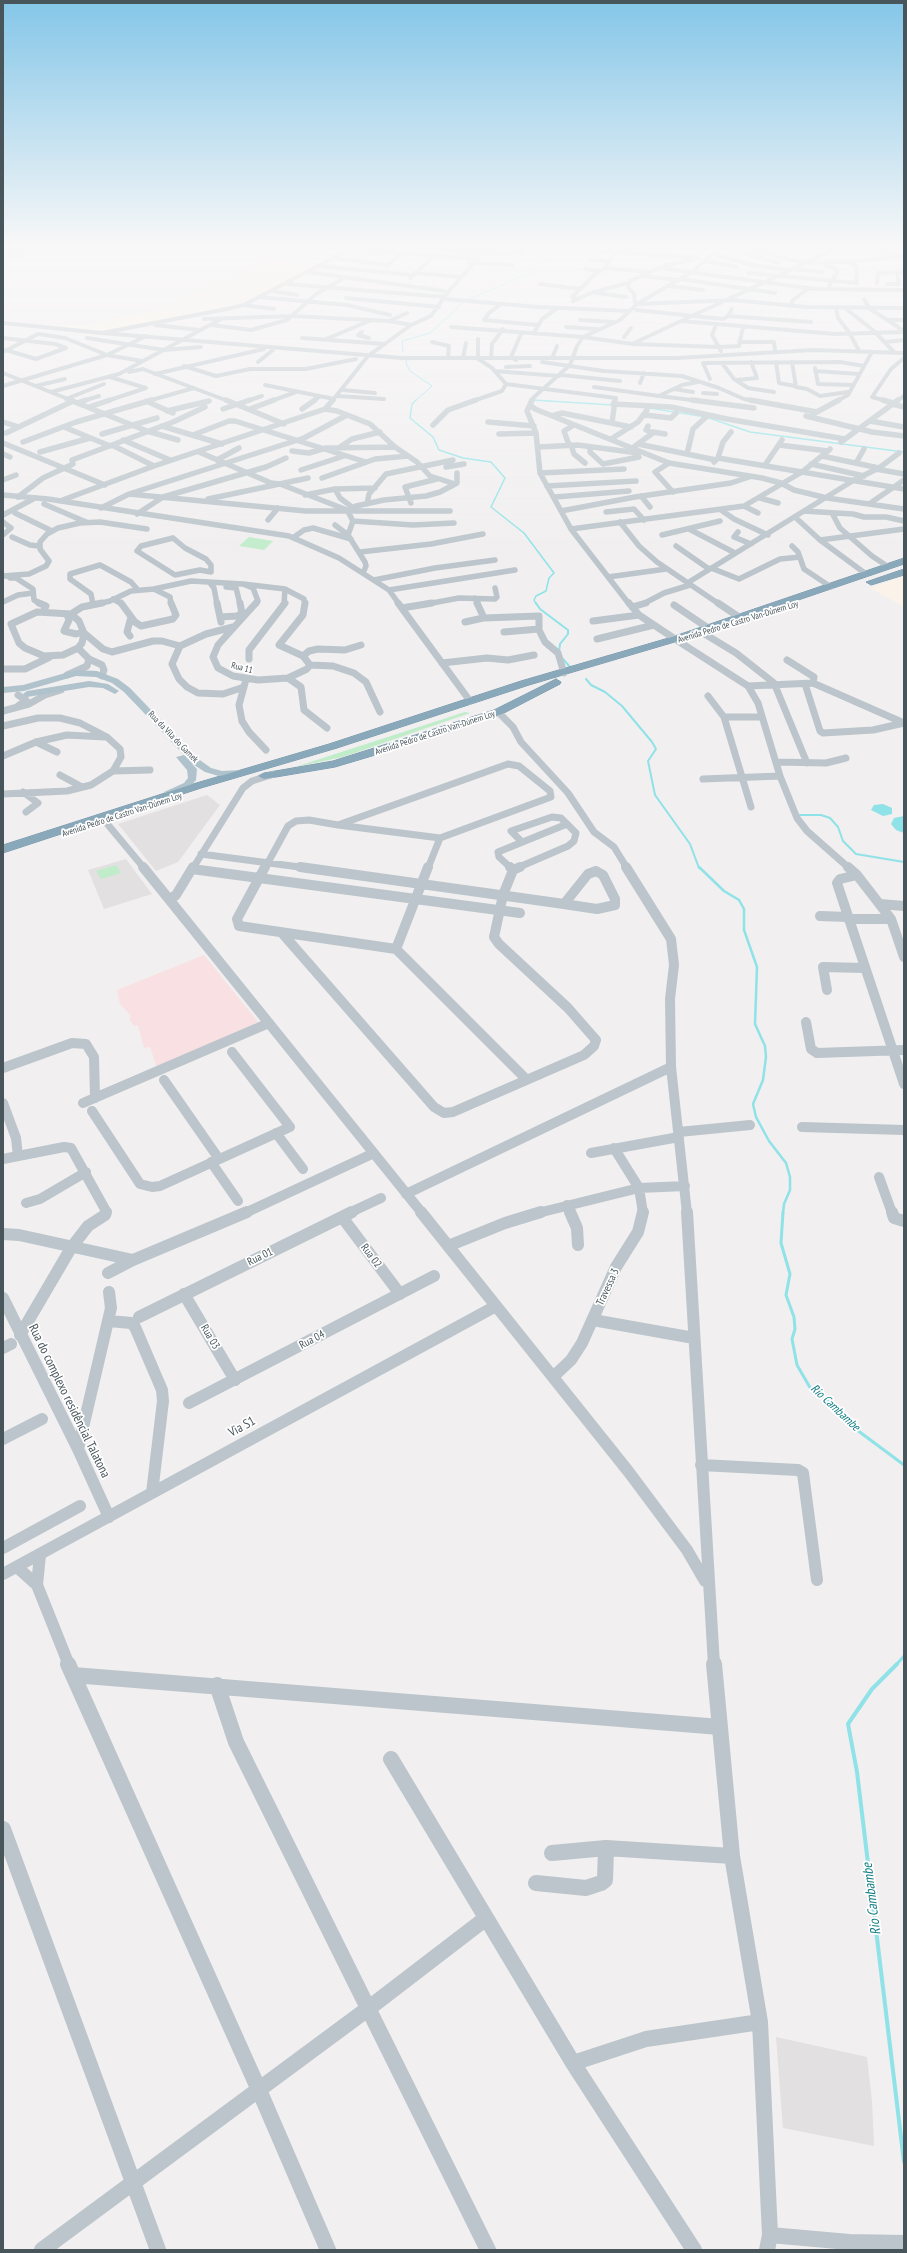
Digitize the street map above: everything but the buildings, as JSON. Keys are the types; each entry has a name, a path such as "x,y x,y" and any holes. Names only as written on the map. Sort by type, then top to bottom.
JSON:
{"highway":[{"name":"Avenida Pedro de Castro Van-Dúnem Loy","path":"705,631 739,617 903,561"},
{"name":"Avenida Pedro de Castro Van-Dúnem Loy","path":"3,848 161,797 254,771 470,701 601,664 705,631 904,572"},
{"name":"Avenida Pedro de Castro Van-Dúnem Loy","path":"3,853 217,785 350,760 498,712 568,673"},
{"path":"460,705 472,704 482,707 484,713 477,718"}],"main road":[{"name":"Rua da Vila do Gamek","path":"3,690 24,688 64,676 87,672 102,676 115,681 127,690 194,760 208,770 227,775 254,771"},
{"path":"64,676 59,679 58,683 69,686"},
{"name":"Rua da Vila do Gamek","path":"89,684 102,676"},
{"name":"Rua da Vila do Gamek","path":"3,695 18,695 89,684 105,686 121,695 192,769 193,778 187,785 161,797"}],"street":[{"path":"6,351 36,359 55,352 62,355"},
{"path":"97,351 107,355 142,361"},
{"path":"3,386 116,351"},
{"path":"118,374 162,351"},
{"path":"155,374 184,366 257,351"},
{"path":"258,362 272,351"},
{"path":"308,351 368,357 491,357 510,360 583,365 596,370 644,373 664,372 688,376 700,382 722,389 740,398 817,412"},
{"path":"60,501 170,460 264,431 325,409 343,390 368,357 376,351"},
{"path":"448,358 449,351"},
{"path":"463,358 464,351"},
{"path":"476,358 477,351"},
{"path":"491,351 491,357"},
{"path":"510,360 514,351"},
{"path":"553,356 555,351"},
{"path":"575,351 570,364 560,375 544,387 531,400 527,414 536,433 540,473 555,497 560,511 571,529 639,615 748,686 758,703 760,716 780,776 797,818 807,831 857,875 880,904 891,919 904,957"},
{"path":"656,357 657,351"},
{"path":"682,351 685,362 691,363"},
{"path":"721,351 723,355"},
{"path":"486,364 553,356 615,355 683,357 773,351"},
{"path":"800,351 806,362"},
{"path":"861,351 904,353"},
{"path":"808,416 844,398 850,392 872,352"},
{"path":"735,354 740,364"},
{"path":"615,355 616,360 621,362"},
{"path":"216,376 250,369 306,370 368,357"},
{"path":"642,366 644,357"},
{"path":"476,358 493,370 506,384 544,387 567,392 616,398"},
{"path":"904,358 891,369 872,397 904,407"},
{"path":"74,360 80,363"},
{"path":"710,379 702,364 735,362 740,364 751,362 840,362 864,366"},
{"path":"736,380 757,378 751,362"},
{"path":"776,362 779,383 807,389 820,396 850,392"},
{"path":"792,362 795,386"},
{"path":"722,363 736,380 750,389 772,393 765,402 753,411 740,426"},
{"path":"596,370 601,364"},
{"path":"184,366 226,379 219,382"},
{"path":"493,370 530,366"},
{"path":"793,368 859,374"},
{"path":"815,370 824,368"},
{"path":"51,392 140,369 250,409 284,424"},
{"path":"493,370 620,381"},
{"path":"815,370 818,384 853,385"},
{"path":"612,423 614,412 613,404 623,372"},
{"path":"3,373 147,431 178,440"},
{"path":"644,373 641,381 669,380"},
{"path":"89,407 146,388 110,377"},
{"path":"36,386 65,379"},
{"path":"611,439 631,427 645,415 659,396 674,389 700,382"},
{"path":"550,383 565,386"},
{"path":"66,399 104,384"},
{"path":"432,425 445,412 502,391 506,384"},
{"path":"265,385 319,397 357,400 384,399"},
{"path":"594,386 753,411 808,416 860,429 904,436"},
{"path":"567,392 574,387"},
{"path":"23,442 105,413 194,388"},
{"path":"674,389 694,392"},
{"path":"703,393 715,396 722,389"},
{"path":"343,390 381,393"},
{"path":"250,409 296,392"},
{"path":"630,405 640,393"},
{"path":"6,432 75,402 99,396"},
{"path":"223,410 262,396"},
{"path":"613,404 649,408 675,407 745,422 843,440 904,396"},
{"path":"302,409 319,397"},
{"path":"167,411 219,398"},
{"path":"146,401 184,418"},
{"path":"530,405 574,425 669,463 751,476 782,483 794,490 827,498 903,508"},
{"path":"18,496 44,478 74,464 72,460 75,458 184,418 205,407"},
{"path":"325,409 364,421 380,432 395,447 417,462 419,467 424,472 437,479 455,484"},
{"path":"553,416 562,413 631,427"},
{"path":"645,415 672,418 676,413"},
{"path":"94,522 102,511 130,494 319,432 347,415"},
{"path":"687,454 693,429 706,417"},
{"path":"102,434 158,418"},
{"path":"223,418 229,421"},
{"path":"502,418 532,424"},
{"path":"193,435 229,421 235,421 366,462"},
{"path":"870,421 904,427"},
{"path":"3,422 19,427"},
{"path":"488,422 532,424"},
{"path":"574,425 564,431 574,454 585,464"},
{"path":"162,426 222,444"},
{"path":"648,426 646,430 665,434"},
{"path":"64,427 111,445 154,466"},
{"path":"319,432 326,434"},
{"path":"340,447 352,439 380,432"},
{"path":"631,447 638,444 653,432"},
{"path":"708,469 717,459 723,442 731,432"},
{"path":"55,442 78,433"},
{"path":"499,434 536,433"},
{"path":"40,452 90,438"},
{"path":"353,444 387,439"},
{"path":"122,440 170,460"},
{"path":"3,443 105,485"},
{"path":"571,529 620,522 698,514 744,506 802,472 829,450 780,443 765,465"},
{"path":"638,444 687,454 765,465 904,489"},
{"path":"538,447 570,445 612,451 642,453"},
{"path":"216,446 230,452"},
{"path":"292,451 309,453 321,449 340,447 376,449 395,447"},
{"path":"590,447 590,452 602,464 648,455"},
{"path":"217,460 239,448"},
{"path":"856,463 864,449"},
{"path":"199,452 271,483 280,484 306,496 349,509 367,504 434,494 455,484 458,481 456,473"},
{"path":"632,607 648,602 664,593 690,584 735,553 768,535 854,480 878,469 899,453"},
{"path":"3,454 10,457"},
{"path":"301,470 344,456"},
{"path":"322,478 380,458 408,456"},
{"path":"822,456 904,474"},
{"path":"137,514 163,497 248,473 286,458"},
{"path":"367,504 369,494 386,474 453,460"},
{"path":"616,461 641,486"},
{"path":"242,470 264,462"},
{"path":"669,463 656,472 673,492"},
{"path":"424,472 464,464"},
{"path":"811,464 864,476"},
{"path":"318,465 340,473"},
{"path":"540,473 624,469"},
{"path":"599,471 606,483"},
{"path":"3,480 16,475"},
{"path":"560,511 612,503 641,496 732,483 751,476"},
{"path":"202,501 308,478"},
{"path":"410,511 411,503 405,487 437,479"},
{"path":"869,504 891,487 904,480"},
{"path":"547,486 636,481"},
{"path":"428,482 434,494"},
{"path":"306,496 335,489 375,488"},
{"path":"335,489 349,509 353,521 349,537"},
{"path":"645,490 650,495"},
{"path":"555,497 629,491"},
{"path":"130,494 306,511 349,509 450,511"},
{"path":"3,495 36,497 102,511 188,520 294,537 339,558 389,590 470,701"},
{"path":"641,496 650,507"},
{"path":"3,515 36,497"},
{"path":"760,498 778,503"},
{"path":"612,503 621,511"},
{"path":"44,504 86,522"},
{"path":"744,506 758,513"},
{"path":"268,520 278,508"},
{"path":"606,512 634,509 644,520"},
{"path":"721,510 734,519 768,535"},
{"path":"804,511 853,514 864,517 886,517 904,521"},
{"path":"15,513 52,531"},
{"path":"832,513 836,523 849,536 887,566"},
{"path":"698,514 710,523"},
{"path":"853,514 869,534"},
{"path":"795,517 820,540 866,574"},
{"path":"353,521 413,525 454,523"},
{"path":"662,535 720,521"},
{"path":"3,522 11,528 3,535"},
{"path":"39,546 42,538 52,531 65,526 86,522 147,529"},
{"path":"620,522 639,546 666,569 739,617"},
{"path":"335,525 349,537 360,552 366,566 363,573"},
{"path":"294,537 304,530 313,528 349,537"},
{"path":"689,529 735,553"},
{"path":"820,540 904,529"},
{"path":"738,532 734,537 751,544"},
{"path":"360,552 431,544 483,534"},
{"path":"3,576 29,574 46,566 48,558 39,546 30,545 12,537"},
{"path":"203,582 210,576 211,572 211,565 209,561 201,555 185,548 175,538 163,539 137,549 140,554 176,575 200,570 211,572"},
{"path":"676,546 710,569 739,579 780,559 800,557"},
{"path":"792,546 800,557 800,562 804,569 831,586"},
{"path":"443,581 435,568 435,562 480,556"},
{"path":"374,580 435,568 496,560"},
{"path":"93,604 91,594 70,579 70,574 72,572 100,565 131,582 138,590"},
{"path":"608,577 666,569"},
{"path":"389,590 515,570"},
{"path":"3,580 16,578 30,587 33,590 34,600 46,606 43,612"},
{"path":"69,615 82,607 113,599 124,592 154,589 184,582 240,583 285,589 304,599 306,606 303,615 279,645 303,656 310,665 333,666 354,673 366,682 380,712"},
{"path":"215,583 236,588 242,613 237,616 220,619 215,583"},
{"name":"Rua 11","path":"240,583 254,588 258,601 218,645 213,658 218,668 224,673 246,683 288,678 307,669 310,665"},
{"path":"402,608 446,600 475,598 495,599 498,597 495,588"},
{"path":"113,599 122,603 131,617 141,626 162,623 175,617 176,612 169,594 154,589"},
{"path":"249,659 248,650 283,607 286,599 285,589"},
{"path":"3,602 18,595 33,593"},
{"path":"475,598 483,618"},
{"path":"674,605 705,631 766,675 775,685 807,763"},
{"path":"3,624 11,624 31,614 43,612 69,615 79,621 84,632 103,649 112,652 162,640 180,646"},
{"path":"69,615 69,620 64,630 76,634 84,632"},
{"path":"593,621 639,615"},
{"path":"465,622 483,618 539,616 539,629 545,642 558,652 568,673"},
{"path":"130,636 127,629 131,617"},
{"path":"11,624 21,646 30,651 50,657"},
{"path":"597,639 654,625"},
{"path":"233,627 198,637 180,646 172,664 179,678 192,690 215,695 246,683"},
{"path":"504,632 539,629"},
{"path":"78,648 84,632"},
{"path":"303,656 318,649 344,650 361,645"},
{"path":"3,669 25,669 50,657 78,648"},
{"path":"78,648 88,659 102,665 104,670 102,676"},
{"path":"442,663 487,658 508,660 534,655"},
{"path":"64,676 87,666 88,659"},
{"path":"787,660 814,677 813,683"},
{"path":"288,678 301,687 302,705 304,710 317,722 327,728"},
{"path":"246,683 239,705 242,721 249,732 266,750"},
{"path":"748,686 813,683 904,723"},
{"path":"15,707 29,704 45,694 89,684"},
{"path":"805,684 820,731 823,733 873,730 904,723"},
{"path":"3,711 22,704 26,700 18,695"},
{"path":"708,696 724,717 751,806"},
{"path":"498,712 513,727 521,742 568,793 594,832 614,846 668,931 671,939 674,966 670,999 672,1067 685,1186 708,1589 732,1856 760,2022 765,2100 769,2243 904,2243"},
{"path":"724,717 760,716"},
{"path":"3,726 38,718 60,718 80,722 107,737 120,749 121,757 114,771"},
{"path":"3,756 36,742 67,734 107,737"},
{"path":"36,742 57,752"},
{"path":"776,762 826,763 846,758"},
{"path":"338,825 508,764 519,766 552,794 548,799 440,838 338,825 302,820 291,823 267,863 237,919 237,922 245,928 396,949 527,1080"},
{"path":"3,794 67,790 90,785 114,771 150,770"},
{"path":"170,899 176,895 243,788 252,780 280,773"},
{"path":"60,775 82,787"},
{"path":"703,779 780,776"},
{"path":"23,792 38,803 26,812"},
{"path":"282,933 439,1112 453,1112 584,1055 594,1046 596,1040 568,1008 499,944 494,931 503,894 513,870 571,844 574,842 576,833 561,818 552,817 511,831 522,842"},
{"path":"104,820 170,899 668,1523 699,1568 708,1589"},
{"path":"513,870 499,857 498,852 567,824"},
{"path":"396,949 440,838"},
{"path":"201,854 503,894 539,899 564,904 597,909 615,904 615,899 603,875 596,871 588,874 564,904"},
{"path":"192,869 520,913"},
{"path":"857,875 840,879 837,883 864,968 904,1084"},
{"path":"880,904 904,906"},
{"path":"820,916 891,919"},
{"path":"827,990 823,967 864,968"},
{"path":"806,1022 811,1049 817,1053 904,1050"},
{"path":"83,1103 269,1023"},
{"path":"3,1068 72,1043 86,1044 94,1057 95,1098"},
{"path":"92,1110 140,1184 145,1187 160,1186 290,1127 232,1052"},
{"path":"406,1194 672,1067"},
{"path":"164,1080 215,1161 238,1201"},
{"path":"3,1103 16,1138 18,1156"},
{"path":"591,1153 679,1134 750,1125"},
{"path":"802,1127 904,1130"},
{"path":"276,1133 303,1169"},
{"path":"3,1159 64,1147 71,1148 86,1172 106,1211 104,1215 88,1226 71,1248 20,1335"},
{"path":"614,1148 639,1188"},
{"path":"108,1273 133,1260 246,1213 374,1154"},
{"path":"26,1203 40,1199 65,1182 86,1172"},
{"path":"879,1177 894,1218 904,1221"},
{"path":"448,1246 505,1223 567,1205 639,1188 685,1186"},
{"name":"Travessa 3","path":"553,1377 571,1360 593,1320 616,1267 638,1232 642,1214 639,1188"},
{"name":"Rua 01","path":"139,1317 381,1198"},
{"path":"567,1205 577,1228 578,1245"},
{"name":"Rua 02","path":"342,1217 400,1294"},
{"path":"3,1234 19,1235 71,1248 133,1260"},
{"name":"Rua 04","path":"190,1403 434,1276"},
{"path":"78,1449 109,1321 111,1308 109,1292"},
{"name":"Rua 03","path":"184,1294 235,1380"},
{"name":"Rua do complexo residêncial Talatona","path":"3,1298 20,1335 78,1449 109,1517"},
{"name":"Via S1","path":"3,1574 496,1306"},
{"path":"593,1320 694,1338"},
{"path":"109,1321 132,1323 162,1390 164,1402 152,1493"},
{"path":"3,1439 42,1419"},
{"path":"701,1465 798,1470 803,1473 816,1580"},
{"path":"3,1548 80,1506"},
{"path":"37,1585 40,1554"},
{"path":"17,1567 37,1585 73,1676 259,2090 328,2250"},
{"path":"73,1676 217,1685 720,1727"},
{"path":"217,1685 236,1742 370,2008 488,2250"},
{"path":"391,1759 485,1919 573,2063 694,2250"},
{"path":"3,1829 134,2180 158,2250"},
{"path":"552,1853 606,1848 732,1856"},
{"path":"536,1883 586,1888 601,1883 605,1880 606,1848"},
{"path":"42,2250 134,2180 370,2008 485,1919"},
{"path":"573,2063 646,2039 760,2022"}],"shaded area":[{"path":"904,576 904,607 870,588"},
{"path":"207,795 220,805 178,862 156,871 118,824"},
{"path":"126,859 152,894 104,909 88,870"},
{"path":"204,955 258,1022 157,1068 150,1047 144,1048 138,1025 134,1026 129,1019 131,1016 120,1004 117,990"},
{"path":"776,2037 867,2057 872,2101 874,2146 783,2128"}],"green space":[{"path":"249,537 273,541 264,550 239,546"},
{"path":"465,712 470,713 343,757 295,767"},
{"path":"116,865 121,873 101,879 96,871"}],"water":[{"path":"883,804 892,808 892,814 883,816 871,810 874,805"},
{"path":"904,816 904,833 896,830 891,824 894,818"}],"waterway":[{"name":"Rio Cambambe","path":"407,359 406,363 410,371 432,386 415,401"},
{"path":"531,400 543,401"},
{"path":"533,400 543,401"},
{"name":"Rio Cambambe","path":"415,401 412,404 410,418 433,437 439,450 463,458 491,462 505,478 491,507 524,533 554,573 549,578 546,591 536,596 534,600 536,604"},
{"path":"543,401 550,401"},
{"path":"543,401 612,405"},
{"path":"649,408 706,417 750,432 904,452"},
{"name":"Rio Cambambe","path":"536,603 540,609 568,630 568,634 560,644 559,652"},
{"name":"Rio Cambambe","path":"563,659 570,667"},
{"name":"Rio Cambambe","path":"586,679 591,685 605,692 622,706 652,742 656,749 648,761 655,795 690,844 699,868"},
{"path":"797,815 821,815 830,818 838,827 843,841 856,854 904,862"},
{"name":"Rio Cambambe","path":"699,867 724,891 739,900 744,909 744,930 757,967 755,1024 765,1046 766,1057 763,1080 753,1104 756,1117 769,1141 786,1163 790,1177 790,1190 784,1204 783,1213"},
{"name":"Rio Cambambe","path":"783,1212 781,1243 790,1274 786,1295 794,1317 795,1329 792,1339 797,1365 812,1391 826,1399 849,1424 904,1465"},
{"name":"Rio Cambambe","path":"896,1665 904,1656"},
{"name":"Rio Cambambe","path":"896,1665 872,1689 848,1724 857,1772 904,2162"}]}
